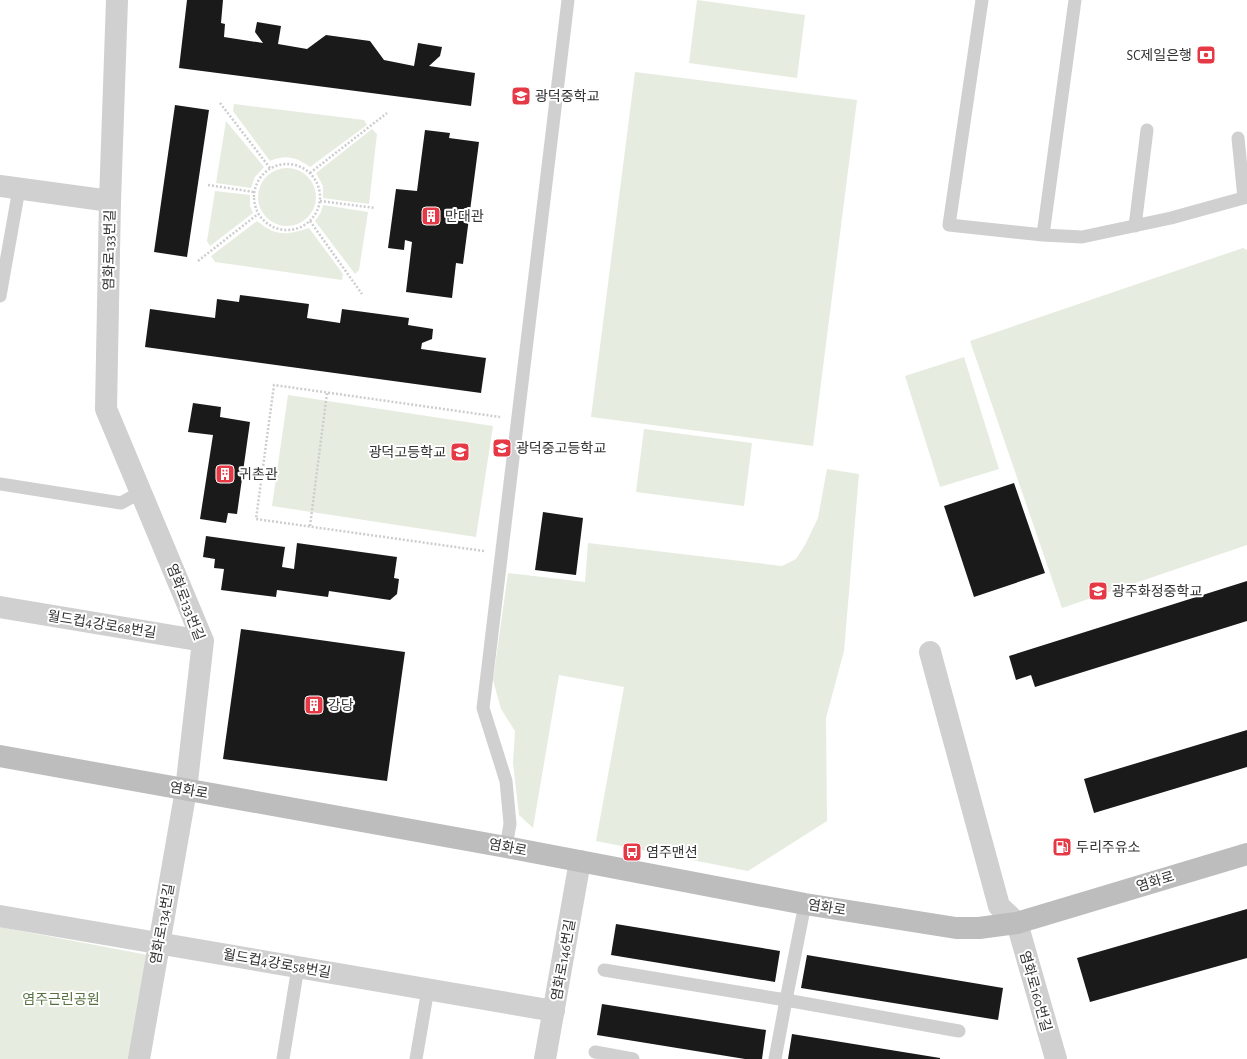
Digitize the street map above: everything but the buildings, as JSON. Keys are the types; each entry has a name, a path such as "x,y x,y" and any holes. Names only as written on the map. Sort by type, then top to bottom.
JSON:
{"street":[{"name":"염화로133번길","path":"117,0 110,201 106,409 203,641 186,790"},
{"path":"10,188 110,201"},
{"name":"월드컵4강로68번길","path":"0,607 203,641"},
{"path":"930,652 998,906 1017,922"},
{"name":"염화로","path":"0,756 506,847 805,904 956,928 979,928 1017,922 1247,854"},
{"name":"염화로134번길","path":"139,1059 186,790"},
{"name":"염화로146번길","path":"545,1059 580,861"},
{"name":"월드컵4강로58번길","path":"0,916 554,1011"},
{"name":"염화로160번길","path":"1017,922 1056,1059"}],"lane":[{"path":"506,847 510,824 506,782 483,708 568,0"},
{"path":"982,0 949,225 1043,235 1082,237 1171,218 1246,198 1238,138"},
{"path":"1043,235 1075,0"},
{"path":"1135,226 1147,130"},
{"path":"0,296 10,188"},
{"path":"0,484 121,503 141,492"},
{"path":"775,1059 805,904"},
{"path":"282,1059 298,967"},
{"path":"604,970 786,1000 959,1031"},
{"path":"416,1059 428,989"},
{"path":"595,1052 634,1059"}],"path":[{"path":"220,103 270,168"},
{"path":"310,173 388,113"},
{"path":"280,164 291,164 301,167 310,173 316,181 320,191 320,201 316,212 310,221 301,227 292,230 282,230 265,222 258,214 255,207 254,192 259,178 270,168 280,164"},
{"path":"208,185 254,192"},
{"path":"320,201 375,208"},
{"path":"198,261 258,214"},
{"path":"310,221 362,294"},
{"path":"502,553 256,518 274,385 518,420"},
{"path":"310,526 327,393"}],"green space":[{"path":"697,0 805,15 797,78 689,63"},
{"path":"635,72 857,100 813,446 591,417"},
{"path":"234,104 364,120 367,125 310,167 296,159 286,157 270,161 233,111"},
{"path":"226,121 264,167 255,177 251,188 216,183"},
{"path":"372,129 377,134 369,204 323,198 323,186 316,173"},
{"path":"287,168 303,173 311,181 316,197 311,213 303,221 287,226 271,221 263,213 258,197 263,181 271,173"},
{"path":"215,191 250,195 250,206 253,213 210,246 207,241"},
{"path":"323,205 368,212 359,270 355,274 315,221 321,212"},
{"path":"257,221 270,230 282,233 294,232 309,228 343,274 342,280 215,262 211,256"},
{"path":"1243,248 1247,250 1247,545 1062,608 970,341"},
{"path":"964,357 999,469 940,487 905,376"},
{"path":"288,395 493,426 476,537 272,506"},
{"path":"644,429 752,443 744,506 636,492"},
{"path":"827,469 859,474 844,651 826,718 827,821 748,871 596,841 624,687 559,675 533,828 519,815 513,763 515,731 501,709 493,680 508,573 585,582 588,543 782,566 796,559 805,545 818,518"},
{"name":"염주근린공원","path":"0,927 148,955 129,1059 0,1059"}],"place":[{"name":"SC제일은행","path":"1206,55"},
{"name":"광덕중학교","path":"521,96"},
{"name":"만대관","path":"431,216"},
{"name":"광덕중고등학교","path":"502,448"},
{"name":"광덕고등학교","path":"460,452"},
{"name":"귀촌관","path":"225,474"},
{"name":"광주화정중학교","path":"1098,591"},
{"name":"강당","path":"314,705"},
{"name":"두리주유소","path":"1062,847"},
{"name":"염주맨션","path":"632,852"}]}
